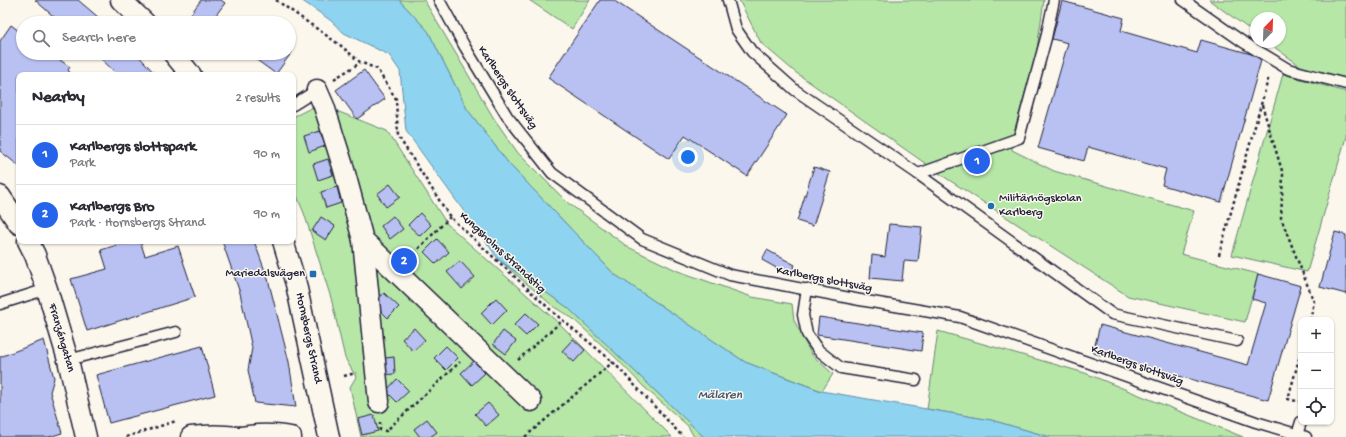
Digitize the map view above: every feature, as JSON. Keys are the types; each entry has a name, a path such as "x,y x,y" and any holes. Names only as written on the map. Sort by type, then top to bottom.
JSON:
{"street":[{"path":"121,0 138,16"},
{"path":"179,60 189,72"},
{"path":"316,90 324,106 343,166 363,240 379,402"},
{"path":"0,196 16,220"},
{"path":"363,240 531,401"},
{"name":"Franzéngatan","path":"30,244 47,289 68,360 86,437"},
{"name":"Hornsbergs Strand","path":"284,244 296,284 329,437"},
{"path":"191,437 217,435 239,437 259,434 291,437"}],"lane":[{"name":"Karlbergs slottsväg","path":"440,0 465,47 508,116 552,173 642,239 730,275 860,300 960,317 1256,422 1302,436"},
{"path":"728,0 736,29 752,52 796,90 918,174 1112,314 1238,341"},
{"path":"918,174 1019,138 1046,38 1054,0"},
{"path":"1183,0 1244,42 1288,69 1346,84"},
{"path":"296,103 316,90"},
{"path":"0,304 47,289"},
{"path":"807,290 803,315 807,334 818,350 840,368 916,380"},
{"path":"68,360 176,332"},
{"path":"1301,425 1302,436"}],"path":[{"name":"Kungsholms Strandstig","path":"276,0 360,62 377,68 396,99 398,136 450,217 563,320 613,362 683,437"},
{"path":"1219,255 1274,60"},
{"path":"316,90 360,62"},
{"path":"1262,105 1283,174 1281,218 1314,302 1311,317"},
{"path":"395,271 450,217"},
{"path":"502,374 563,320"},
{"path":"379,402 380,430 386,430 475,348"},
{"path":"1298,401 1288,399 1301,353"},
{"path":"525,437 613,362"}],"green space":[{"path":"399,0 424,0 493,117 518,153 568,203 628,247 678,271 752,297 792,304 794,320 811,354 833,374 822,391 745,362 614,274 509,164 467,109 428,31"},
{"path":"529,0 590,0 572,29"},
{"path":"739,0 1044,0 1036,56 1013,135 1012,150 1054,171 1194,211 1181,254 1258,274 1245,322 1128,296 946,178 795,72 761,43"},
{"path":"1209,0 1346,0 1346,78 1302,67 1275,48 1286,48 1286,12 1250,12 1250,30"},
{"path":"1283,74 1346,92 1346,137 1307,272 1232,255"},
{"path":"319,104 387,131 447,224 563,327 672,437 361,437 350,387 356,377 345,358 331,298 304,213 296,194 296,116"},
{"path":"499,260 567,307 704,437 694,437 688,426 644,387 614,356 572,318 554,307"},
{"path":"938,331 1085,373 1243,437 1050,437 991,420 927,409"}],"water":[{"name":"Mälaren","path":"301,0 399,0 428,31 467,109 509,164 614,274 745,362 821,391 991,420 1050,437 704,437 567,307 499,260 406,131 400,71 389,55 344,33 330,20"}],"building":[{"path":"35,0 78,0 97,16 53,16"},
{"path":"201,0 221,0 225,3 215,16 189,16"},
{"path":"600,0 613,0 787,115 747,176 685,135 669,159 548,78"},
{"path":"1062,1 1124,18 1121,31 1197,53 1201,40 1262,57 1221,202 1162,185 1166,169 1088,147 1084,161 1038,148 1068,43 1052,39"},
{"path":"11,25 16,29 16,60 60,60 70,67 68,70 70,72 16,72 16,164 0,151 0,41"},
{"path":"102,60 142,60 153,72 115,72"},
{"path":"257,60 286,60 277,72 273,72"},
{"path":"364,70 385,99 357,119 336,90"},
{"path":"320,131 325,146 309,152 304,136"},
{"path":"328,159 333,175 318,180 313,164"},
{"path":"814,167 830,172 813,226 797,221"},
{"path":"390,184 400,197 386,207 377,194"},
{"path":"337,187 341,203 326,208 321,192"},
{"path":"420,213 431,225 420,236 408,225"},
{"path":"393,216 403,229 390,239 381,226"},
{"path":"321,217 335,226 326,240 312,231"},
{"path":"889,224 922,227 918,262 904,261 902,281 870,278 872,255 885,257"},
{"path":"1335,232 1346,235 1346,294 1320,287"},
{"path":"437,239 449,252 436,264 424,252"},
{"path":"120,244 141,244 145,256 178,246 195,297 87,331 71,279 107,269 101,250"},
{"path":"223,244 255,244 268,279 289,362 296,407 255,403 248,370 252,348 240,293"},
{"path":"767,250 795,265 789,275 762,260"},
{"path":"460,261 475,277 462,289 447,272"},
{"path":"1258,274 1301,286 1268,400 1093,353 1100,325 1248,365 1266,303 1252,299"},
{"path":"384,293 399,307 388,318 374,304"},
{"path":"496,298 507,310 492,325 481,313"},
{"path":"526,313 538,324 526,336 514,325"},
{"path":"819,317 923,333 921,351 817,335"},
{"path":"414,328 425,340 413,351 402,339"},
{"path":"503,331 516,341 506,354 493,344"},
{"path":"573,339 585,350 574,362 562,351"},
{"path":"44,340 54,378 50,392 62,433 49,437 0,437 0,357"},
{"path":"202,346 215,395 109,423 96,375"},
{"path":"446,346 458,358 446,370 434,358"},
{"path":"394,357 395,374 379,375 377,359"},
{"path":"474,361 485,373 472,385 461,373"},
{"path":"397,379 409,391 397,402 386,391"},
{"path":"488,403 499,415 486,426 475,414"},
{"path":"374,415 378,431 362,435 358,419"},
{"path":"427,419 437,432 430,437 420,437 414,429"}],"place":[{"name":"Karlbergs slottspark","path":"977,161"},
{"name":"Militärhögskolan Karlberg","path":"991,206"},
{"name":"Karlbergs Bro","path":"404,261"},
{"name":"Mariedalsvägen","path":"313,274"}]}
